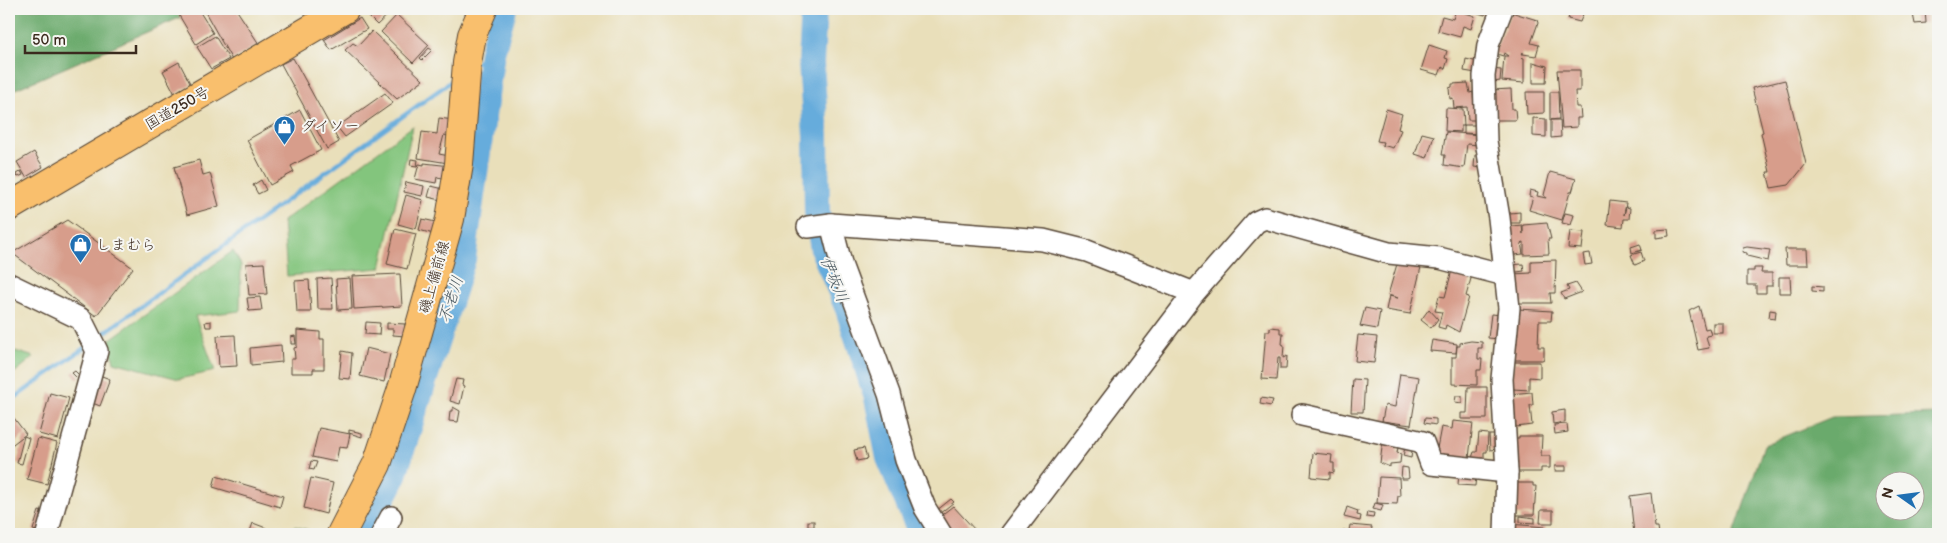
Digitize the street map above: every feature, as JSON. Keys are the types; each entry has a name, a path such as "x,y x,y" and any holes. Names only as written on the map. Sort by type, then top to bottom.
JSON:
{"main road":[{"name":"国道250号","path":"9,207 345,9"},
{"name":"磯上備前線","path":"341,534 377,464 402,389 450,219 459,164 466,73 472,35 483,9"}],"street":[{"path":"1502,9 1488,45 1484,76 1486,141 1508,308 1502,379 1507,472 1505,534"},
{"path":"1011,534 1194,292 1256,222 1265,218 1389,253 1439,258 1505,275"},
{"path":"941,534 925,508 906,460 889,394 842,267 819,226 1043,240 1086,251 1194,292"},
{"path":"9,284 81,319 97,351 92,376 69,452 48,534"},
{"path":"1302,415 1423,442 1431,464 1507,472"}],"green space":[{"path":"9,9 200,9 9,92"},
{"path":"413,126 381,268 287,276 283,221"},
{"path":"233,251 241,265 240,311 195,316 215,371 179,379 114,362 109,340"},
{"path":"9,349 34,357 9,377"},
{"path":"1938,414 1938,534 1734,534 1764,445 1832,417"},
{"path":"294,526 323,534 290,534"}],"building":[{"path":"182,9 198,9 213,33 196,44 177,12"},
{"path":"236,9 259,44 232,60 204,10"},
{"path":"377,9 393,10 377,25 368,16"},
{"path":"1472,9 1487,9 1485,15 1471,11"},
{"path":"1571,9 1585,9 1580,22 1568,19"},
{"path":"1597,9 1611,9 1610,14 1596,12"},
{"path":"1912,9 1925,9 1926,23 1915,24"},
{"path":"1456,10 1475,16 1471,29 1463,26 1460,37 1438,31 1442,16 1453,19"},
{"path":"1511,12 1537,20 1538,23 1531,43 1539,45 1536,56 1523,54 1523,52 1521,57 1524,58 1524,83 1502,81 1504,56 1508,56 1504,53 1503,56 1494,53"},
{"path":"397,15 429,45 413,63 381,32"},
{"path":"360,18 367,29 331,50 324,40"},
{"path":"372,31 423,80 397,99 345,50 353,43 358,46"},
{"path":"215,36 229,59 211,69 197,47"},
{"path":"1429,45 1447,51 1445,58 1448,59 1445,69 1442,67 1439,75 1421,70"},
{"path":"429,48 432,50 422,60 420,58"},
{"path":"293,58 339,142 327,149 281,64"},
{"path":"1466,59 1478,62 1476,73 1464,71"},
{"path":"179,62 191,85 175,94 163,71"},
{"path":"1533,62 1547,66 1546,83 1533,83"},
{"path":"1491,69 1501,70 1500,81 1489,83"},
{"path":"1557,70 1580,70 1580,91 1575,91 1576,107 1580,107 1581,118 1577,118 1577,127 1562,128"},
{"path":"1785,80 1806,164 1789,185 1771,188 1767,172 1770,172 1761,133 1763,132 1752,88"},
{"path":"1468,83 1470,93 1473,92 1474,107 1480,107 1481,120 1468,120 1467,107 1454,108 1453,98 1450,99 1449,88 1452,87 1452,84"},
{"path":"1511,89 1512,109 1515,109 1516,120 1497,120 1496,112 1493,112 1492,90"},
{"path":"1526,92 1544,92 1544,113 1527,114"},
{"path":"1550,92 1558,92 1559,119 1550,120"},
{"path":"385,93 393,103 345,137 337,127"},
{"path":"1446,108 1463,109 1464,126 1461,126 1461,132 1445,131"},
{"path":"1386,109 1402,114 1398,129 1401,130 1393,148 1382,145 1383,142 1377,141"},
{"path":"300,110 321,150 291,166 294,172 270,185 247,140"},
{"path":"439,118 453,120 450,136 444,135 439,154 449,156 448,163 418,158 422,132 437,134"},
{"path":"1533,118 1546,119 1546,137 1533,136"},
{"path":"1551,120 1560,120 1561,137 1551,138"},
{"path":"1464,125 1480,125 1479,134 1464,133"},
{"path":"1446,132 1480,135 1479,145 1467,144 1464,168 1444,165 1445,155 1442,155"},
{"path":"1422,133 1434,136 1427,158 1415,154"},
{"path":"34,152 43,167 26,177 17,162"},
{"path":"1475,155 1483,155 1482,168 1474,167"},
{"path":"411,159 418,160 417,166 410,165"},
{"path":"199,160 203,175 210,173 219,206 187,215 174,167"},
{"path":"424,163 451,166 448,179 437,177 436,183 415,179 419,164 424,165"},
{"path":"21,171 23,175 18,177 16,174"},
{"path":"1550,172 1576,179 1562,220 1529,210 1533,197 1529,196 1530,190 1538,192 1537,196 1546,198 1544,195"},
{"path":"12,174 16,176 13,177 15,180 9,184 9,176"},
{"path":"261,180 266,190 258,194 253,185"},
{"path":"406,182 424,186 422,196 404,192"},
{"path":"431,186 444,189 441,200 428,197"},
{"path":"406,195 423,200 416,229 398,224"},
{"path":"1610,201 1626,203 1624,215 1626,207 1630,208 1629,219 1624,219 1623,227 1607,225"},
{"path":"1520,212 1520,223 1508,223 1510,213"},
{"path":"1565,213 1574,215 1571,225 1562,223"},
{"path":"422,219 440,223 437,235 419,230"},
{"path":"67,220 133,268 96,316 12,253"},
{"path":"1547,223 1551,239 1548,239 1549,254 1524,255 1524,242 1521,243 1523,254 1507,256 1503,227 1522,225 1523,234 1523,225"},
{"path":"395,229 416,234 407,269 387,264"},
{"path":"1668,229 1669,236 1656,238 1656,230"},
{"path":"1570,231 1584,232 1582,249 1568,248"},
{"path":"1640,244 1642,250 1632,253 1631,247"},
{"path":"1743,248 1770,250 1768,261 1747,256 1747,253 1742,252"},
{"path":"1785,249 1807,249 1808,265 1786,265"},
{"path":"1641,252 1644,261 1635,265 1631,255"},
{"path":"1590,253 1592,264 1585,265 1583,254"},
{"path":"1556,260 1555,293 1550,293 1551,303 1516,303 1513,274 1531,273 1531,261"},
{"path":"264,263 267,294 249,295 246,264"},
{"path":"1397,264 1421,267 1410,314 1386,310 1389,296 1398,298 1388,295"},
{"path":"1523,264 1524,271 1510,273 1509,265"},
{"path":"1754,268 1762,268 1761,273 1772,273 1772,286 1766,286 1766,293 1756,293 1756,285 1747,285 1747,271 1754,271"},
{"path":"1452,270 1472,275 1466,296 1469,297 1459,332 1446,325 1445,329 1438,327 1442,312 1435,311 1439,296 1445,297"},
{"path":"400,274 402,306 354,309 352,276"},
{"path":"1779,277 1790,277 1791,293 1779,293"},
{"path":"331,278 333,309 318,309 317,279"},
{"path":"350,278 352,309 338,310 336,279"},
{"path":"309,280 311,312 297,312 295,281"},
{"path":"1576,283 1582,292 1564,299 1561,293 1569,290 1567,286"},
{"path":"1812,286 1823,287 1823,292 1812,291"},
{"path":"260,297 262,310 249,311 247,298"},
{"path":"1699,306 1705,329 1709,328 1711,335 1706,336 1709,348 1698,350 1689,311"},
{"path":"1365,308 1380,311 1377,329 1360,326"},
{"path":"1429,309 1438,319 1431,328 1421,320"},
{"path":"1518,309 1552,311 1551,321 1539,321 1538,347 1544,347 1544,359 1542,360 1508,360"},
{"path":"1770,310 1776,311 1775,319 1769,318"},
{"path":"1491,314 1502,315 1500,339 1488,338"},
{"path":"211,321 211,327 206,327 205,322"},
{"path":"366,322 380,323 379,335 365,334"},
{"path":"387,323 405,324 405,336 393,335 393,329 387,329"},
{"path":"1713,323 1723,323 1723,333 1713,333"},
{"path":"1270,327 1280,328 1280,333 1283,333 1283,358 1287,356 1286,369 1280,369 1280,358 1278,358 1276,380 1262,379 1266,331 1270,331"},
{"path":"297,330 320,332 320,339 324,339 324,369 313,369 313,373 291,373 291,359 295,359 294,348 297,347"},
{"path":"235,335 237,366 219,367 217,336"},
{"path":"1358,335 1377,337 1374,363 1355,361"},
{"path":"295,336 296,344 291,344 291,337"},
{"path":"1432,340 1457,344 1456,353 1430,351"},
{"path":"1482,342 1482,348 1478,348 1478,359 1482,359 1481,370 1477,370 1477,385 1452,384 1452,357 1456,357 1457,346 1460,346 1460,343"},
{"path":"281,345 282,362 251,365 250,348"},
{"path":"366,348 390,354 384,382 360,376"},
{"path":"342,351 352,353 350,379 339,378"},
{"path":"1514,362 1540,362 1540,378 1529,377 1529,390 1513,389 1513,386 1509,385"},
{"path":"75,371 81,377 78,379 72,373"},
{"path":"1400,374 1419,377 1411,425 1382,421 1385,405 1395,407"},
{"path":"99,375 110,379 100,406 90,402"},
{"path":"456,379 463,380 462,385 464,386 460,404 450,401"},
{"path":"1353,379 1365,380 1363,412 1351,412"},
{"path":"1468,387 1487,387 1487,419 1461,419 1461,413 1467,413"},
{"path":"1532,392 1533,405 1530,405 1532,425 1508,428 1509,394"},
{"path":"50,393 69,398 58,439 39,434"},
{"path":"1456,396 1462,396 1462,403 1455,402"},
{"path":"1261,398 1273,400 1271,406 1260,404"},
{"path":"453,407 460,411 458,422 449,421 450,411 453,411"},
{"path":"1565,410 1565,422 1553,424 1552,412"},
{"path":"14,418 26,434 9,447 9,422"},
{"path":"1425,418 1436,419 1436,425 1424,423"},
{"path":"1453,421 1473,423 1469,458 1472,458 1474,452 1477,452 1479,433 1488,434 1487,452 1484,452 1484,465 1435,459 1441,427 1452,429"},
{"path":"1567,424 1568,432 1555,434 1554,425"},
{"path":"319,428 350,434 347,448 339,447 336,462 312,457"},
{"path":"349,430 362,433 362,437 349,433"},
{"path":"1489,435 1496,435 1497,449 1490,450"},
{"path":"24,436 29,438 22,464 17,463"},
{"path":"1519,436 1542,436 1541,456 1550,456 1550,468 1541,468 1541,472 1512,472 1510,438 1519,438"},
{"path":"38,438 57,443 47,484 27,479"},
{"path":"1383,440 1399,442 1397,453 1401,454 1400,463 1390,464 1390,467 1380,463"},
{"path":"1406,443 1413,445 1411,458 1403,456"},
{"path":"864,448 867,459 857,461 854,450"},
{"path":"1313,453 1332,455 1331,463 1334,463 1334,473 1330,472 1330,479 1311,477"},
{"path":"311,461 317,462 314,470 309,469"},
{"path":"1555,466 1566,466 1566,471 1555,471"},
{"path":"1402,467 1408,468 1409,478 1401,479"},
{"path":"1459,473 1476,475 1475,486 1458,485"},
{"path":"216,476 283,496 280,507 213,487"},
{"path":"1379,477 1399,478 1400,496 1398,496 1397,504 1377,503"},
{"path":"311,478 333,483 326,514 304,508"},
{"path":"1514,483 1533,483 1533,486 1536,486 1534,515 1514,515"},
{"path":"1651,493 1655,527 1658,527 1659,534 1634,534 1630,496"},
{"path":"951,499 954,502 939,514 936,511"},
{"path":"1375,503 1383,505 1381,511 1373,509"},
{"path":"953,506 976,531 972,534 945,534 935,520"},
{"path":"1347,507 1358,511 1357,515 1361,516 1360,521 1344,517"},
{"path":"1541,510 1553,510 1553,523 1540,523"},
{"path":"39,511 44,512 39,532 33,530"},
{"path":"1367,512 1374,513 1373,518 1366,517"},
{"path":"1520,516 1535,518 1535,523 1520,522"},
{"path":"808,521 814,521 814,527 808,527"},
{"path":"253,523 266,528 264,534 249,534"},
{"path":"1510,524 1545,527 1546,534 1509,534"},
{"path":"1350,525 1372,527 1371,534 1343,534 1343,530 1349,531"}],"waterway":[{"name":"不老川","path":"364,534 392,481 463,259 492,52 504,9"},
{"name":"伊坂川","path":"814,9 811,63 816,135 817,212 823,250 848,309 877,398 889,458 917,524 926,534"},
{"path":"477,62 492,52"},
{"path":"97,338 457,77"},
{"path":"9,402 87,346"}],"place":[{"name":"ダイソー","path":"285,145"},
{"name":"しまむら","path":"80,264"}]}
